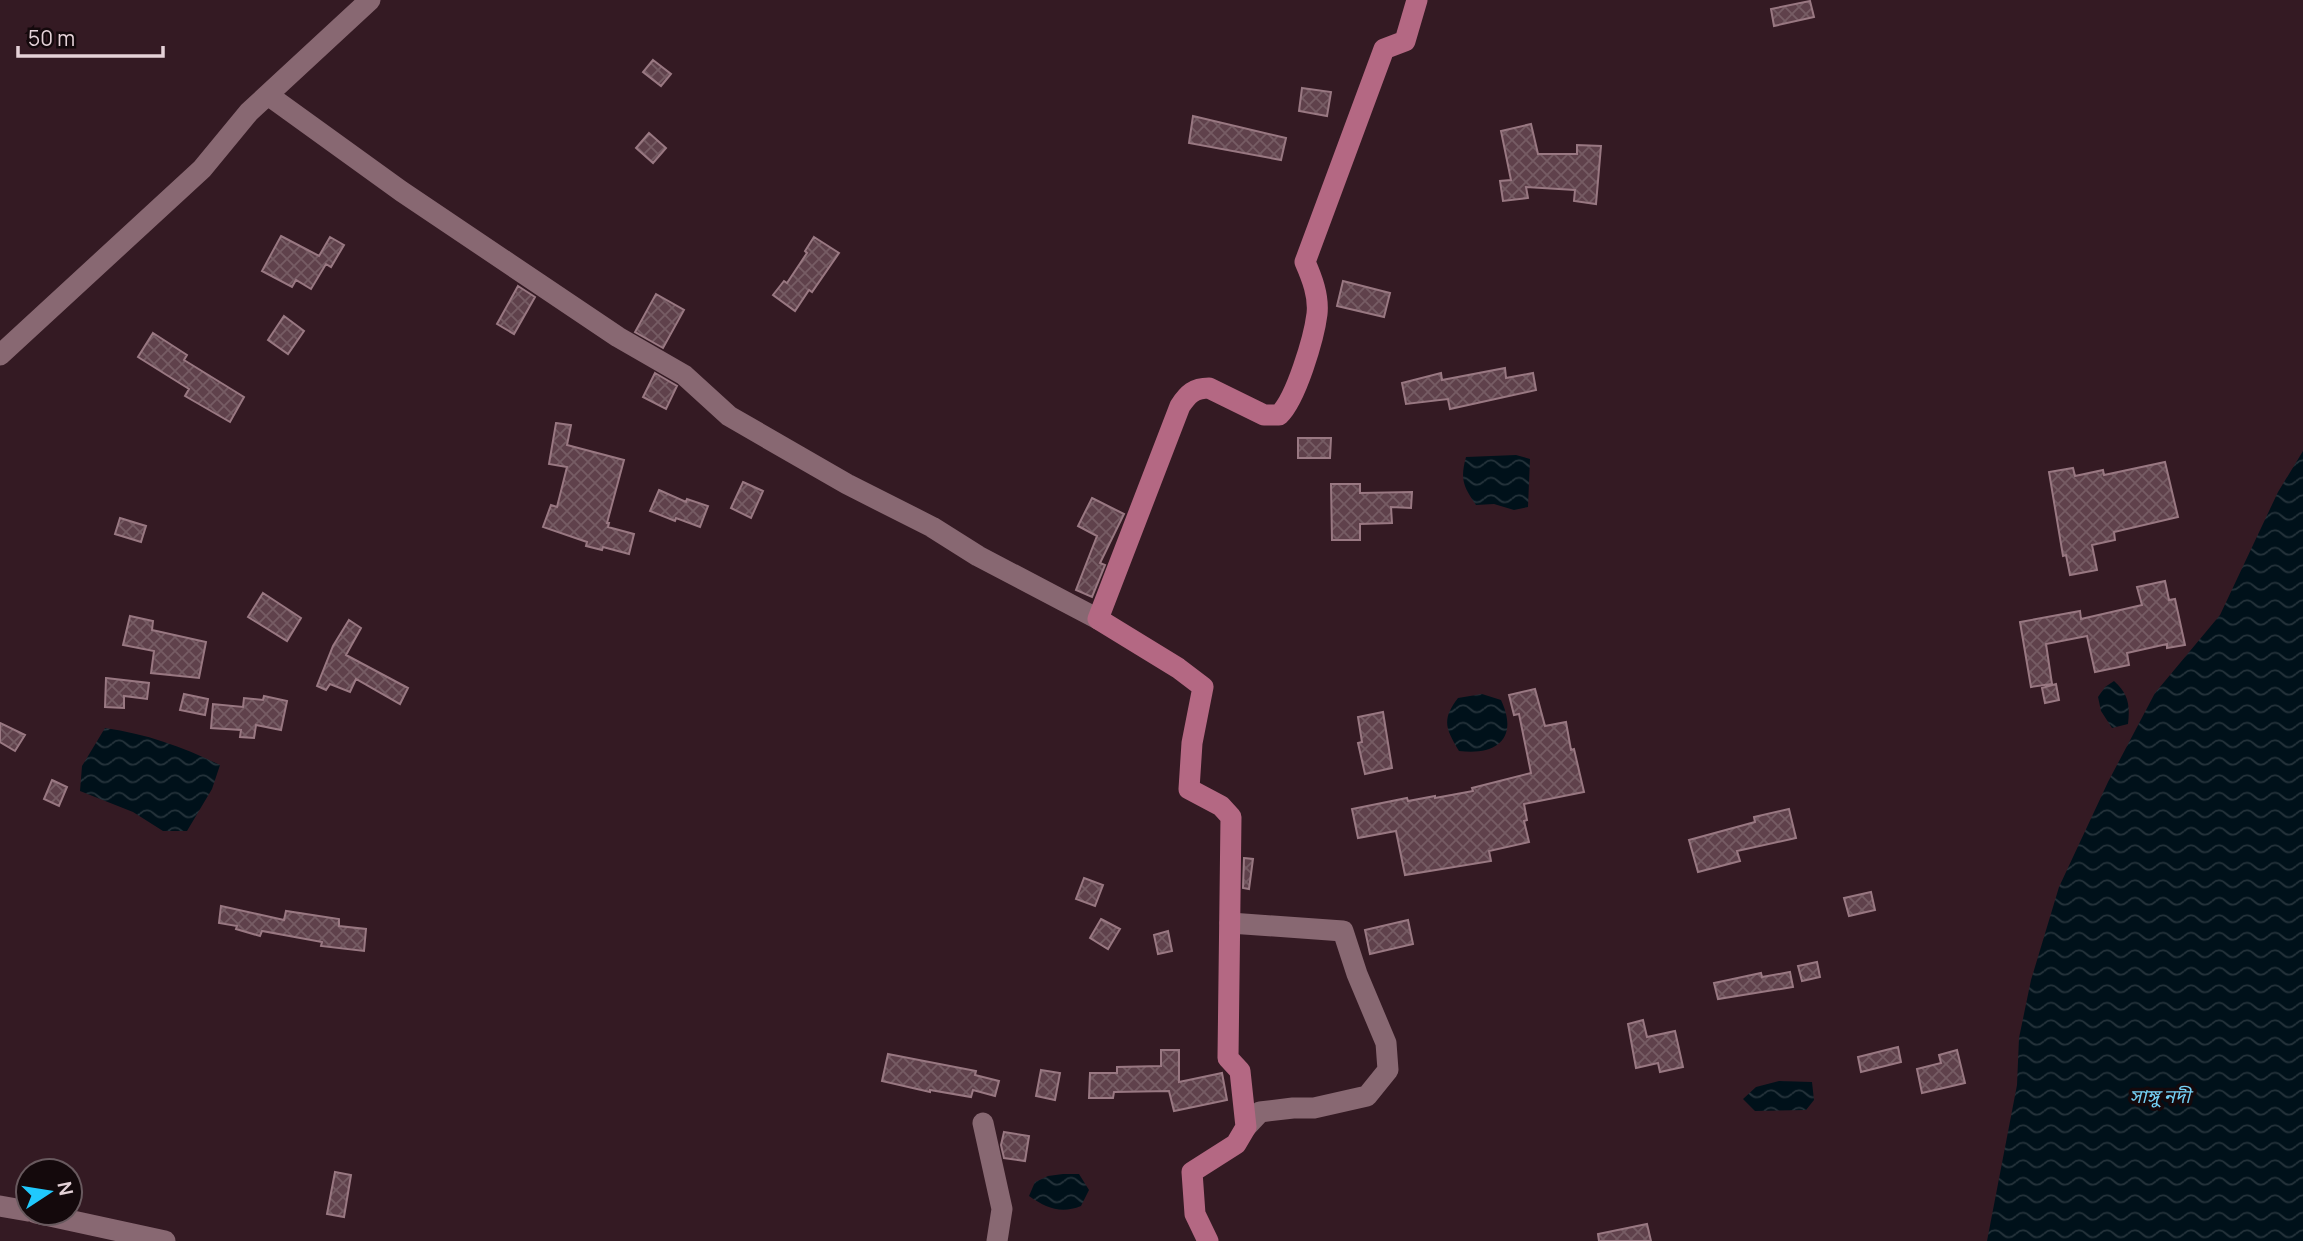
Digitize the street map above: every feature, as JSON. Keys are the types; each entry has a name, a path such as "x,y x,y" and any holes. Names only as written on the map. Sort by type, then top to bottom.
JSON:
{"main road":[{"path":"1208,1241 1195,1214 1192,1172 1236,1144 1246,1127 1240,1071 1228,1058 1231,817 1222,806 1189,789 1192,743 1203,687 1178,668 1098,618 1180,406 1188,394 1199,388 1209,388 1264,415 1279,415 1287,407 1309,351 1317,313 1314,284 1305,262 1384,48 1405,41 1417,0"}],"street":[{"path":"0,355 202,169 249,112 370,0"},
{"path":"268,95 401,191 618,337 684,375 729,416 847,484 932,527 978,556 1098,618"},
{"path":"1230,923 1343,931 1357,974 1386,1043 1388,1070 1367,1096 1314,1108 1260,1112 1246,1127"},
{"path":"983,1124 1002,1209 997,1241"},
{"path":"84,1223 165,1241"}],"water":[{"name":"সাঙ্গু নদী","path":"2303,451 2303,1241 1987,1241 2017,1085 2019,1038 2031,980 2059,887 2108,782 2155,693 2220,615 2278,492"},
{"path":"1516,455 1530,459 1528,507 1514,510 1494,504 1476,505 1464,482 1466,457"},
{"path":"2114,681 2126,696 2129,718 2128,724 2112,728 2101,711 2098,697 2105,687"},
{"path":"1482,694 1501,700 1506,713 1506,734 1494,747 1472,752 1459,751 1448,730 1449,712 1458,698"},
{"path":"105,728 164,742 220,765 212,789 187,831 163,831 133,812 80,791 82,766"},
{"path":"1779,1081 1812,1082 1814,1100 1806,1110 1755,1111 1743,1099 1756,1087"},
{"path":"1079,1174 1089,1190 1081,1206 1067,1210 1054,1208 1029,1196 1035,1182 1048,1176"}],"building":[{"path":"1810,1 1814,17 1774,26 1771,9"},
{"path":"653,60 671,74 661,86 643,72"},
{"path":"1302,88 1331,92 1327,116 1299,111"},
{"path":"1193,116 1286,138 1281,160 1189,143"},
{"path":"1531,124 1538,154 1577,154 1577,145 1601,146 1596,204 1574,201 1575,190 1526,187 1528,198 1503,201 1500,181 1511,180 1501,131"},
{"path":"649,133 666,148 653,163 636,148"},
{"path":"281,236 319,256 330,237 344,245 331,267 326,264 311,289 296,280 292,287 262,271"},
{"path":"814,237 839,253 795,311 773,295 784,281 787,283"},
{"path":"1343,281 1390,293 1384,317 1337,306"},
{"path":"518,286 535,297 514,334 497,324"},
{"path":"656,294 684,310 663,348 635,332"},
{"path":"284,316 304,331 288,354 268,340"},
{"path":"153,333 187,355 184,360 244,397 230,422 185,396 189,389 138,357"},
{"path":"1505,368 1506,378 1533,373 1536,390 1450,409 1448,399 1406,404 1402,383 1441,373 1442,380"},
{"path":"655,373 677,386 666,409 643,397"},
{"path":"556,423 571,425 567,445 624,460 607,523 608,527 634,534 629,554 603,547 602,550 586,546 587,542 543,527 551,505 557,507 567,467 549,464"},
{"path":"1298,438 1331,438 1330,458 1298,458"},
{"path":"2165,462 2178,517 2114,532 2115,540 2092,545 2097,570 2070,575 2066,555 2063,556 2049,472 2073,468 2075,476 2103,470 2104,475"},
{"path":"743,482 763,491 751,518 731,508"},
{"path":"1331,484 1360,484 1360,493 1412,492 1411,508 1391,507 1392,523 1360,524 1360,540 1332,540"},
{"path":"659,490 686,502 687,499 708,506 700,527 650,511"},
{"path":"1092,498 1124,514 1100,563 1105,565 1092,597 1076,590 1097,536 1078,526"},
{"path":"120,518 146,526 141,542 115,534"},
{"path":"2165,581 2169,600 2175,599 2185,645 2167,648 2167,644 2127,653 2129,665 2095,672 2087,636 2046,644 2052,684 2031,687 2020,622 2080,611 2081,619 2142,605 2137,587"},
{"path":"263,593 301,618 287,641 248,617"},
{"path":"130,616 153,621 152,630 206,642 199,678 151,673 154,651 123,645"},
{"path":"349,620 361,628 346,655 408,688 400,704 356,679 350,692 330,684 326,690 317,686 333,646"},
{"path":"106,678 149,683 147,699 124,696 124,708 105,707"},
{"path":"2056,684 2059,700 2045,703 2042,688"},
{"path":"1535,689 1545,726 1566,722 1571,750 1574,749 1584,792 1524,804 1527,820 1524,821 1529,842 1489,851 1491,861 1405,875 1396,831 1358,838 1352,809 1407,798 1408,801 1473,791 1472,788 1531,773 1519,714 1514,715 1509,695"},
{"path":"184,694 208,699 205,715 180,710"},
{"path":"264,696 287,701 281,730 256,725 254,738 240,737 241,730 211,728 213,704 243,707 244,698 263,700"},
{"path":"1383,712 1392,768 1365,774 1358,743 1362,742 1358,717"},
{"path":"0,723 25,735 15,751 0,742"},
{"path":"52,780 67,787 59,806 44,799"},
{"path":"1789,809 1796,838 1737,851 1740,861 1698,872 1689,840 1755,822 1754,817"},
{"path":"1244,858 1253,859 1249,889 1243,888"},
{"path":"1084,878 1103,885 1095,906 1076,899"},
{"path":"1871,892 1875,910 1849,916 1844,898"},
{"path":"221,906 284,920 286,911 339,919 339,926 366,929 364,951 321,946 322,942 262,931 260,936 236,929 237,926 219,923"},
{"path":"1101,919 1120,929 1108,949 1090,938"},
{"path":"1408,920 1413,944 1370,954 1365,930"},
{"path":"1168,931 1172,951 1158,954 1154,935"},
{"path":"1817,962 1820,977 1802,981 1798,966"},
{"path":"1790,972 1793,987 1718,999 1714,983 1761,973 1762,977"},
{"path":"1643,1020 1647,1037 1675,1031 1683,1067 1660,1072 1658,1063 1636,1068 1628,1024"},
{"path":"1898,1047 1901,1062 1861,1072 1858,1057"},
{"path":"1161,1050 1179,1050 1179,1082 1222,1073 1227,1100 1174,1111 1169,1091 1114,1092 1113,1098 1089,1098 1090,1073 1117,1073 1117,1067 1161,1066"},
{"path":"1957,1050 1965,1083 1922,1093 1917,1069 1941,1063 1939,1055"},
{"path":"888,1054 976,1071 975,1075 999,1081 995,1096 973,1090 971,1097 930,1092 882,1081"},
{"path":"1041,1070 1060,1073 1055,1100 1036,1096"},
{"path":"1004,1132 1029,1136 1025,1161 1004,1158 1001,1145"},
{"path":"335,1172 351,1175 344,1217 327,1214"},
{"path":"1647,1224 1651,1241 1599,1241 1598,1234"}]}
